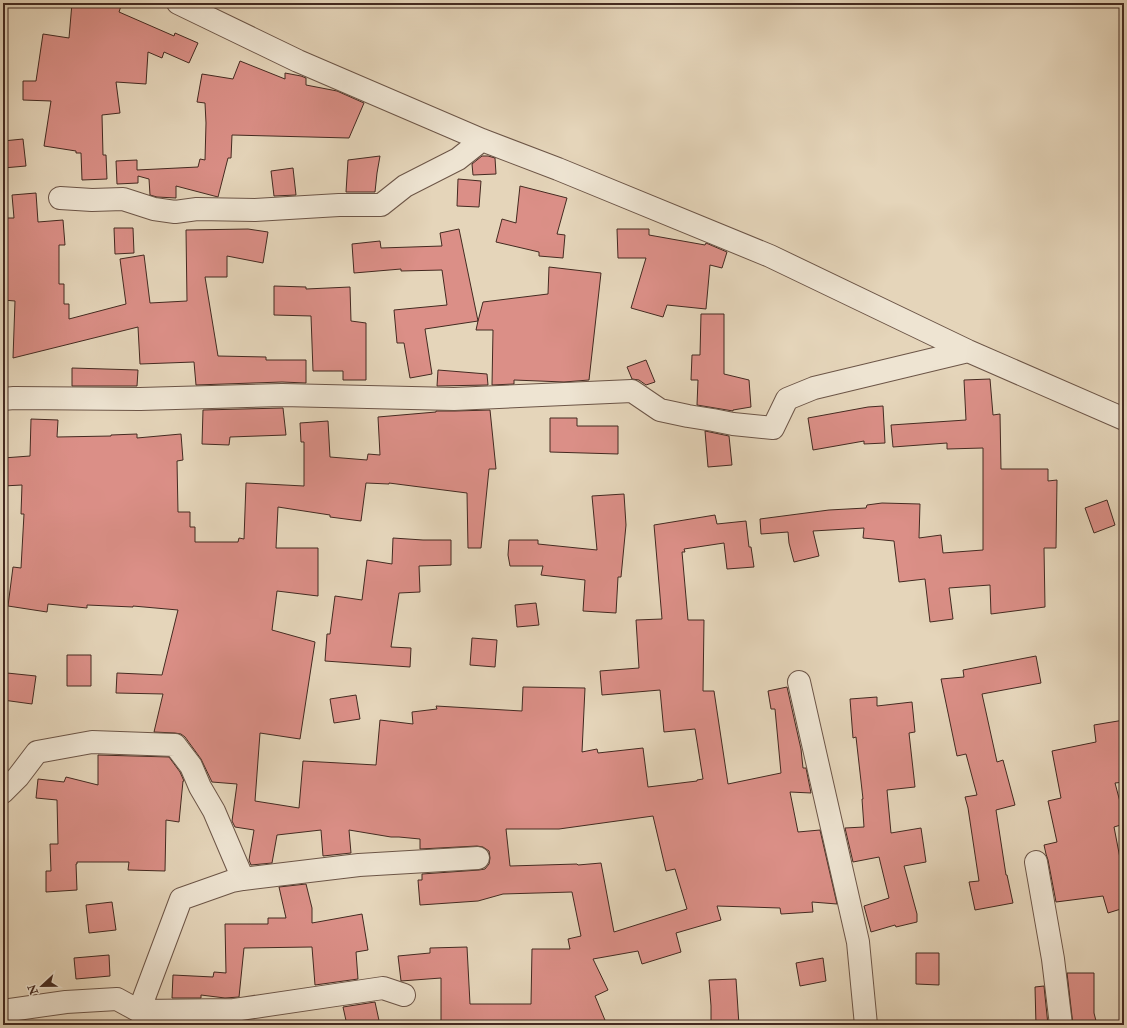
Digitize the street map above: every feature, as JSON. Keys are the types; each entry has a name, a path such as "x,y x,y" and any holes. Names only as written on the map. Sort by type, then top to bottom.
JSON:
{"street":[{"path":"178,3 298,61 482,140 558,169 770,256 968,351 1124,420"},
{"path":"60,198 92,200 123,199 154,209 175,212 197,208 255,210 339,205 381,205 405,186 458,159 482,140"},
{"path":"3,399 282,395 454,399 632,391 660,410 733,424 773,428 787,399 814,388 968,351"},
{"path":"799,682 858,942 866,1025"},
{"path":"3,792 18,777 37,752 92,742 175,745 191,766 200,788 214,811 243,879"},
{"path":"139,1011 181,899 232,881 243,879 359,865 478,858"},
{"path":"1036,862 1053,959 1061,1025"},
{"path":"3,1011 66,1002 117,1000 139,1011 234,1010 383,988 404,995"}],"building":[{"path":"72,3 122,3 119,12 174,36 175,33 198,43 189,63 164,52 162,58 148,52 146,84 116,82 120,113 102,115 103,155 106,155 107,179 82,180 81,153 44,146 51,101 23,100 23,81 36,81 43,34 69,38"},
{"path":"240,61 285,79 285,73 301,76 306,78 306,85 337,91 364,103 349,138 232,135 231,158 228,158 218,197 176,186 176,198 157,197 150,195 149,179 138,176 138,183 117,184 116,161 137,160 137,170 198,167 200,159 205,160 205,103 197,102 202,74 233,79"},
{"path":"23,139 26,166 3,168 3,141"},
{"path":"380,156 375,192 346,192 348,160"},
{"path":"482,156 495,158 496,174 473,175 472,164"},
{"path":"293,168 296,195 274,196 271,171"},
{"path":"458,179 481,181 479,207 457,206"},
{"path":"520,186 567,198 557,234 565,235 563,258 539,256 539,252 496,242 502,219 516,223"},
{"path":"36,193 38,222 63,220 65,245 59,245 59,284 64,284 64,304 69,304 69,319 126,304 120,259 144,255 150,303 187,301 186,230 248,229 268,232 263,263 227,256 227,277 205,277 218,356 266,357 266,360 306,360 306,383 282,382 196,385 194,362 140,364 138,327 13,358 15,301 3,300 3,218 14,218 12,195"},
{"path":"114,228 133,228 134,253 115,254"},
{"path":"459,229 478,321 425,329 432,374 410,378 404,343 397,343 394,310 447,305 442,270 401,271 401,269 354,273 352,244 380,241 381,248 442,246 440,233"},
{"path":"617,229 649,229 649,235 705,245 706,243 727,252 722,268 710,265 706,309 667,305 663,317 631,308 646,258 618,258"},
{"path":"549,267 601,273 589,380 564,382 514,380 514,384 492,385 493,330 476,330 483,302 548,294"},
{"path":"274,286 306,287 306,289 350,287 351,321 366,323 366,380 343,380 343,371 313,371 311,316 274,315"},
{"path":"701,314 724,314 724,374 749,380 751,407 733,411 697,405 698,380 691,380 692,355 700,355"},
{"path":"646,360 655,382 646,385 639,380 632,379 627,367"},
{"path":"72,368 138,370 137,386 72,386"},
{"path":"438,370 487,374 488,385 437,386"},
{"path":"990,379 993,415 1000,414 1001,469 1048,469 1048,481 1057,480 1056,548 1044,548 1045,607 991,614 990,585 949,588 953,619 930,622 925,579 899,582 894,541 863,538 864,528 813,531 819,556 794,562 788,532 761,534 760,519 829,510 866,508 867,505 882,503 920,504 919,538 941,535 943,553 983,550 983,448 947,449 947,443 893,447 891,425 966,420 964,380"},
{"path":"883,406 885,443 864,444 864,441 813,450 808,418 868,407"},
{"path":"283,408 286,435 230,437 229,445 202,444 203,410"},
{"path":"490,410 496,469 489,469 481,548 468,548 467,493 389,483 366,483 361,521 330,517 330,515 278,507 276,548 318,548 318,596 277,591 272,630 315,642 300,739 260,733 255,801 299,808 303,761 376,765 380,720 413,724 412,712 437,709 436,706 522,711 523,687 585,688 582,752 597,749 598,753 643,748 648,787 703,779 695,729 664,732 660,690 602,695 600,671 639,668 636,620 662,619 654,525 715,515 717,524 746,521 749,547 751,547 754,567 727,569 724,543 684,549 685,552 682,552 688,620 704,620 703,691 714,691 728,784 781,773 775,709 771,709 768,691 787,687 801,749 803,768 806,768 811,793 790,792 798,832 820,830 837,904 812,902 813,912 781,914 780,908 717,906 721,920 676,933 681,952 642,964 638,951 593,959 608,990 595,996 607,1025 476,1025 476,1023 441,1023 441,978 401,981 398,956 430,953 430,948 467,947 470,1004 531,1004 532,949 570,949 568,939 581,936 572,892 503,894 478,901 420,905 418,880 422,880 422,874 485,869 489,864 490,858 489,851 483,847 420,849 420,839 391,837 349,830 351,853 323,856 321,830 277,835 272,863 251,865 249,860 254,830 235,827 232,821 237,784 212,782 201,759 185,737 181,734 154,732 163,694 116,693 117,673 162,675 178,610 133,606 87,605 87,608 48,604 47,612 8,606 13,567 21,568 24,514 21,514 22,485 3,486 3,458 30,456 31,419 58,420 57,437 137,434 137,438 181,434 183,460 177,461 178,512 190,512 190,527 195,527 195,542 238,542 239,538 244,539 246,483 304,486 304,442 301,442 300,423 328,421 330,457 367,460 368,454 380,455 378,417 436,411","holes":["653,816 666,871 675,869 687,909 614,932 601,863 578,865 510,866 506,829 559,829"]},
{"path":"550,418 577,418 577,426 618,426 618,454 550,452"},
{"path":"705,431 729,436 732,465 708,467"},
{"path":"624,494 626,525 621,577 618,577 616,613 583,611 585,580 541,575 543,566 510,566 508,555 509,540 538,540 538,544 597,550 592,496"},
{"path":"1107,500 1115,525 1094,533 1085,508"},
{"path":"393,538 451,540 451,565 419,566 420,592 399,593 391,647 411,648 410,667 325,661 327,634 330,634 335,596 362,600 367,560 392,564"},
{"path":"536,603 539,625 517,627 515,605"},
{"path":"472,638 497,640 495,667 470,665"},
{"path":"67,655 91,655 91,686 67,686"},
{"path":"1036,656 1041,683 982,694 997,762 1003,760 1015,805 996,810 1006,875 1013,903 975,910 969,882 979,881 965,797 977,795 966,754 957,756 941,679 964,677 963,670"},
{"path":"7,673 36,676 32,704 3,700"},
{"path":"356,695 360,719 334,723 330,699"},
{"path":"877,697 877,706 912,702 915,732 909,733 915,787 887,790 891,833 921,828 926,862 904,866 917,914 917,922 896,927 895,925 871,932 864,906 889,898 879,857 853,862 845,828 864,827 863,799 856,737 853,738 850,699"},
{"path":"1124,720 1124,782 1115,783 1124,817 1124,824 1114,827 1124,879 1124,908 1108,913 1103,896 1056,902 1044,845 1057,842 1048,801 1061,798 1052,751 1096,742 1094,725"},
{"path":"98,755 169,757 180,772 184,781 179,822 166,820 165,871 128,870 129,862 77,862 77,890 46,892 46,871 51,871 50,844 58,844 57,800 36,798 38,779 64,782 66,777 98,785"},
{"path":"306,884 312,908 312,923 362,914 368,950 356,952 358,979 315,985 312,947 244,948 239,997 225,998 201,995 201,998 172,998 173,975 213,977 214,972 226,973 225,924 268,924 268,918 286,918 279,887"},
{"path":"112,902 116,930 89,933 86,905"},
{"path":"916,953 939,953 939,985 916,984"},
{"path":"109,955 110,976 76,979 74,958"},
{"path":"823,958 826,981 800,986 796,963"},
{"path":"1067,973 1094,973 1094,1013 1097,1025 1073,1025"},
{"path":"736,979 739,1025 711,1025 709,980"},
{"path":"1044,986 1048,1025 1036,1025 1035,987"},
{"path":"375,1002 380,1025 347,1025 343,1007"}]}
